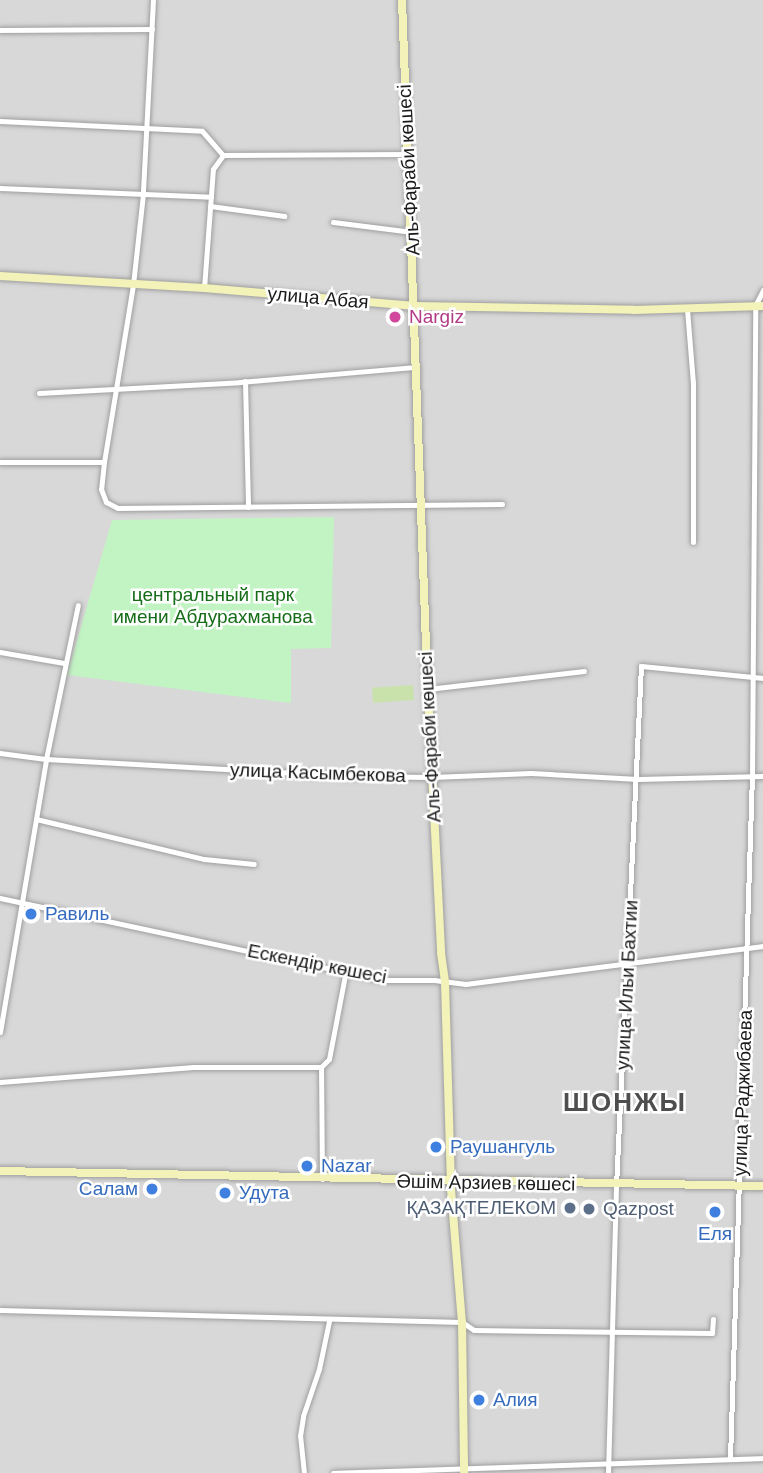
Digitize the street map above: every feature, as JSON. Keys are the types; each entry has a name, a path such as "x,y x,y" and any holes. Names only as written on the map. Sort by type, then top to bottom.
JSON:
{"main road":[{"name":"Аль-Фараби көшесі","path":"402,0 428,689 445,983 451,1181 462,1322 464,1470"},
{"name":"улица Абая","path":"0,276 204,288 415,306 687,309 759,306"},
{"name":"Әшім Арзиев көшесі","path":"0,1171 616,1186 763,1186"}],"street":[{"path":"153,0 143,194 133,285 104,462 101,489 106,502 118,508 502,503"},
{"path":"0,30 152,29"},
{"path":"0,121 202,131 223,155 409,154"},
{"path":"204,288 213,169 223,155"},
{"path":"0,188 211,197"},
{"path":"210,206 284,216"},
{"path":"333,222 412,232"},
{"path":"759,306 763,290"},
{"name":"улица Раджибаева","path":"730,1459 752,776 759,306"},
{"path":"687,309 693,383 693,542"},
{"path":"39,394 417,367"},
{"path":"245,381 248,507"},
{"path":"0,462 104,462"},
{"path":"0,1032 46,759 78,605"},
{"path":"0,652 64,663"},
{"name":"улица Ильи Бахтии","path":"608,1473 616,1186 638,779 641,666 752,678"},
{"path":"428,689 584,671"},
{"path":"752,678 763,678"},
{"name":"улица Касымбекова","path":"0,753 46,759 347,776 531,774 638,779 763,776"},
{"path":"36,819 204,859 254,864"},
{"name":"Ескендір көшесі","path":"0,898 384,980 434,980 467,984 628,961 763,946"},
{"path":"0,1082 193,1067 321,1067 329,1059 346,970"},
{"path":"321,1067 322,1180"},
{"path":"0,1311 329,1321 462,1322 474,1330 612,1332 712,1333 713,1319"},
{"path":"303,1473 300,1436 303,1416 319,1369 329,1321"},
{"path":"333,1473 763,1458"}],"shaded area":[{"name":"ШОНЖЫ","path":"0,0 763,0 763,1473 0,1473"}],"green space":[{"name":"центральный парк имени Абдурахманова","path":"334,517 331,648 291,649 291,703 67,675 112,520"},
{"path":"413,685 414,700 373,703 372,688"}],"place":[{"name":"Nargiz","path":"395,317"},
{"name":"Равиль","path":"31,914"},
{"name":"Раушангуль","path":"436,1147"},
{"name":"Nazar","path":"307,1166"},
{"name":"Салам","path":"152,1189"},
{"name":"Удута","path":"225,1193"},
{"name":"ҚАЗАҚТЕЛЕКОМ","path":"570,1208"},
{"name":"Qazpost","path":"589,1209"},
{"name":"Еля","path":"715,1212"},
{"name":"Алия","path":"479,1400"}],"district":[{"name":"ШОНЖЫ","path":"625,1103"}]}
